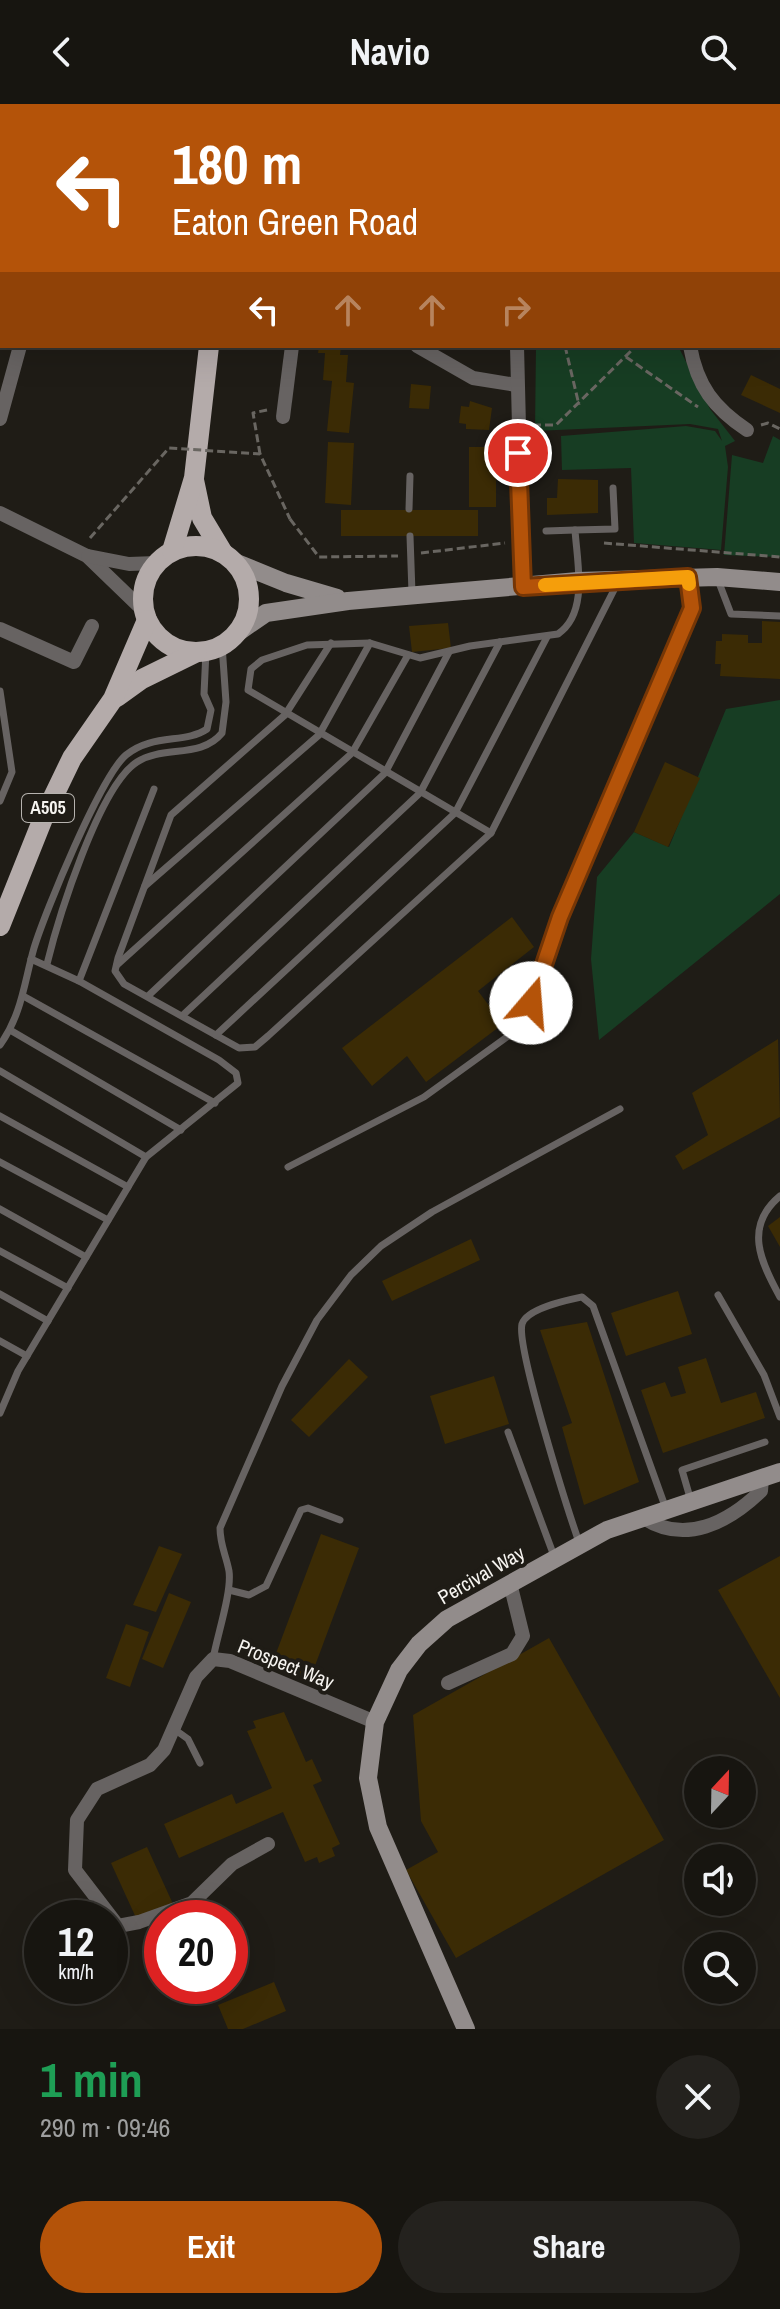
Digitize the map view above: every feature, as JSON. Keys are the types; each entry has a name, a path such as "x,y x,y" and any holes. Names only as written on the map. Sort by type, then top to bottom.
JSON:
{"main road":[{"path":"194,478 202,518 247,584 249,603 215,645 166,643 146,616 143,599 148,576 164,557 194,478 209,348"},
{"path":"164,557 193,546 228,557"},
{"name":"A505","path":"0,926 44,816 72,758 113,699 146,616"},
{"name":"A505","path":"113,699 142,679 215,645"}],"street":[{"path":"0,419 19,348"},
{"path":"283,417 292,348"},
{"path":"420,348 473,378 516,385"},
{"path":"517,348 523,587"},
{"path":"690,348 697,375 708,398 747,430"},
{"path":"0,513 87,556 129,564 164,557"},
{"path":"87,556 146,616"},
{"path":"228,557 286,583 348,601"},
{"path":"215,645 266,613 348,601 578,581 717,577 780,582"},
{"path":"0,629 74,662 92,626"},
{"name":"Percival Way","path":"466,2029 378,1827 368,1778 375,1722 399,1670 419,1644 447,1619 580,1545 642,1517 780,1472"},
{"path":"642,1517 653,1524 677,1530 712,1527 738,1514 761,1491 762,1478"},
{"path":"448,1683 512,1654 523,1636 510,1583"},
{"name":"Prospect Way","path":"268,1844 232,1864 192,1903 139,1922 118,1926 75,1870 77,1820 97,1789 150,1765 164,1750 196,1677 213,1659 230,1661 375,1722"}],"lane":[{"path":"409,509 410,476"},
{"path":"546,531 615,529 613,488"},
{"path":"491,833 285,715 248,690 251,669 284,651 331,643 370,643 420,658 500,642 547,637 567,628 577,608 575,530"},
{"path":"410,536 412,595"},
{"path":"288,1167 424,1097 518,1029 531,1003 560,917 692,608 688,577"},
{"path":"717,577 731,614 780,616"},
{"path":"331,643 285,715 171,815 117,965 117,977 239,1048 255,1047 491,833 619,580"},
{"path":"216,1035 455,813 547,637"},
{"path":"183,1015 420,793 500,642"},
{"path":"143,888 319,735 370,643"},
{"path":"0,1045 25,997 31,959 82,832 114,770 125,756 143,745 166,737 199,734 207,729 211,710 204,694 215,645"},
{"path":"47,964 73,879 116,785 128,769 153,754 205,747 222,733 226,702 215,645"},
{"path":"148,996 385,773 449,652"},
{"path":"117,965 352,753 408,655"},
{"path":"0,691 12,772 0,801"},
{"path":"79,981 154,789"},
{"path":"0,1413 27,1356 146,1157 238,1083 236,1073 79,981 31,959"},
{"path":"25,997 215,1103"},
{"path":"10,1030 181,1130"},
{"path":"0,1071 146,1157"},
{"path":"213,1659 229,1590 229,1570 220,1547 220,1528 282,1386 317,1320 351,1275 381,1246 432,1212 620,1109"},
{"path":"0,1116 128,1187"},
{"path":"0,1162 108,1220"},
{"path":"780,1196 765,1209 757,1227 763,1262 780,1297"},
{"path":"0,1209 86,1257"},
{"path":"0,1251 68,1288"},
{"path":"0,1294 48,1321"},
{"path":"718,1295 764,1375 780,1417"},
{"path":"580,1545 540,1409 523,1338 522,1325 526,1318 551,1304 582,1297 593,1306 666,1509"},
{"path":"0,1341 27,1356"},
{"path":"0,1386 10,1392"},
{"path":"508,1432 555,1559"},
{"path":"691,1501 682,1470 765,1442"},
{"path":"229,1590 249,1595 266,1586 301,1510 308,1508 340,1520"},
{"path":"174,1729 188,1739 200,1763"}],"path":[{"path":"565,348 579,405"},
{"path":"517,426 556,425 634,348"},
{"path":"626,357 708,414"},
{"path":"253,413 260,454 290,519"},
{"path":"747,430 768,423 780,429"},
{"path":"90,538 169,448 260,454"}],"green space":[{"path":"536,348 679,348 710,409 735,441 725,446 728,467 721,550 634,543 631,468 562,470 561,436 686,426 715,431 722,441 718,429 690,424 535,431"},
{"path":"773,436 780,440 780,557 724,555 732,455 763,463"},
{"path":"780,700 780,894 599,1040 591,959 597,877 634,832 669,847 726,709"}],"building":[{"path":"319,348 341,348 340,355 348,355 346,382 354,383 349,433 327,431 332,381 323,380 325,353 318,353"},
{"path":"751,375 780,389 780,413 741,395"},
{"path":"411,384 431,386 429,409 409,408"},
{"path":"470,401 492,408 489,430 466,429 466,424 459,423 461,406 469,407"},
{"path":"328,442 354,443 351,505 325,503"},
{"path":"469,447 496,447 496,507 469,507"},
{"path":"558,479 598,480 598,513 547,515 547,498 557,498"},
{"path":"341,510 478,510 478,536 341,536"},
{"path":"762,621 780,622 780,679 720,676 721,664 715,664 716,641 722,641 722,634 748,635 748,643 762,643"},
{"path":"448,623 451,648 412,652 409,626"},
{"path":"665,762 700,778 668,847 634,832"},
{"path":"512,917 534,947 478,991 503,1024 426,1082 407,1056 372,1086 342,1048"},
{"path":"778,1039 780,1117 683,1170 675,1156 708,1135 692,1093"},
{"path":"780,1217 780,1247 768,1226"},
{"path":"471,1239 480,1260 392,1301 382,1281"},
{"path":"678,1291 692,1334 626,1356 611,1313"},
{"path":"587,1322 639,1482 584,1505 562,1427 572,1423 540,1330"},
{"path":"706,1358 721,1403 756,1392 765,1418 663,1453 641,1390 665,1382 671,1397 686,1393 678,1367"},
{"path":"349,1359 368,1377 309,1437 291,1420"},
{"path":"494,1376 509,1424 445,1444 430,1396"},
{"path":"321,1534 359,1548 310,1679 272,1664"},
{"path":"159,1546 182,1554 156,1612 133,1605"},
{"path":"780,1556 780,1698 718,1590"},
{"path":"169,1593 191,1602 163,1668 142,1659"},
{"path":"126,1624 149,1632 130,1687 106,1678"},
{"path":"549,1638 664,1840 456,1958 406,1870 438,1852 421,1821 413,1715"},
{"path":"284,1712 306,1762 312,1759 322,1781 313,1785 340,1844 332,1848 335,1856 319,1863 317,1857 305,1862 283,1812 179,1858 164,1824 232,1794 236,1804 272,1788 247,1731 256,1728 253,1721"},
{"path":"147,1847 171,1900 144,1900 144,1917 137,1920 111,1863"},
{"path":"274,1982 286,2011 243,2029 228,2029 218,2005 248,2004 248,1993"}],"slow traffic":[{"path":"545,585 688,577 689,584"}],"route":[{"path":"518,453 523,587 578,581 688,577 692,608 560,917 531,1003"}]}
